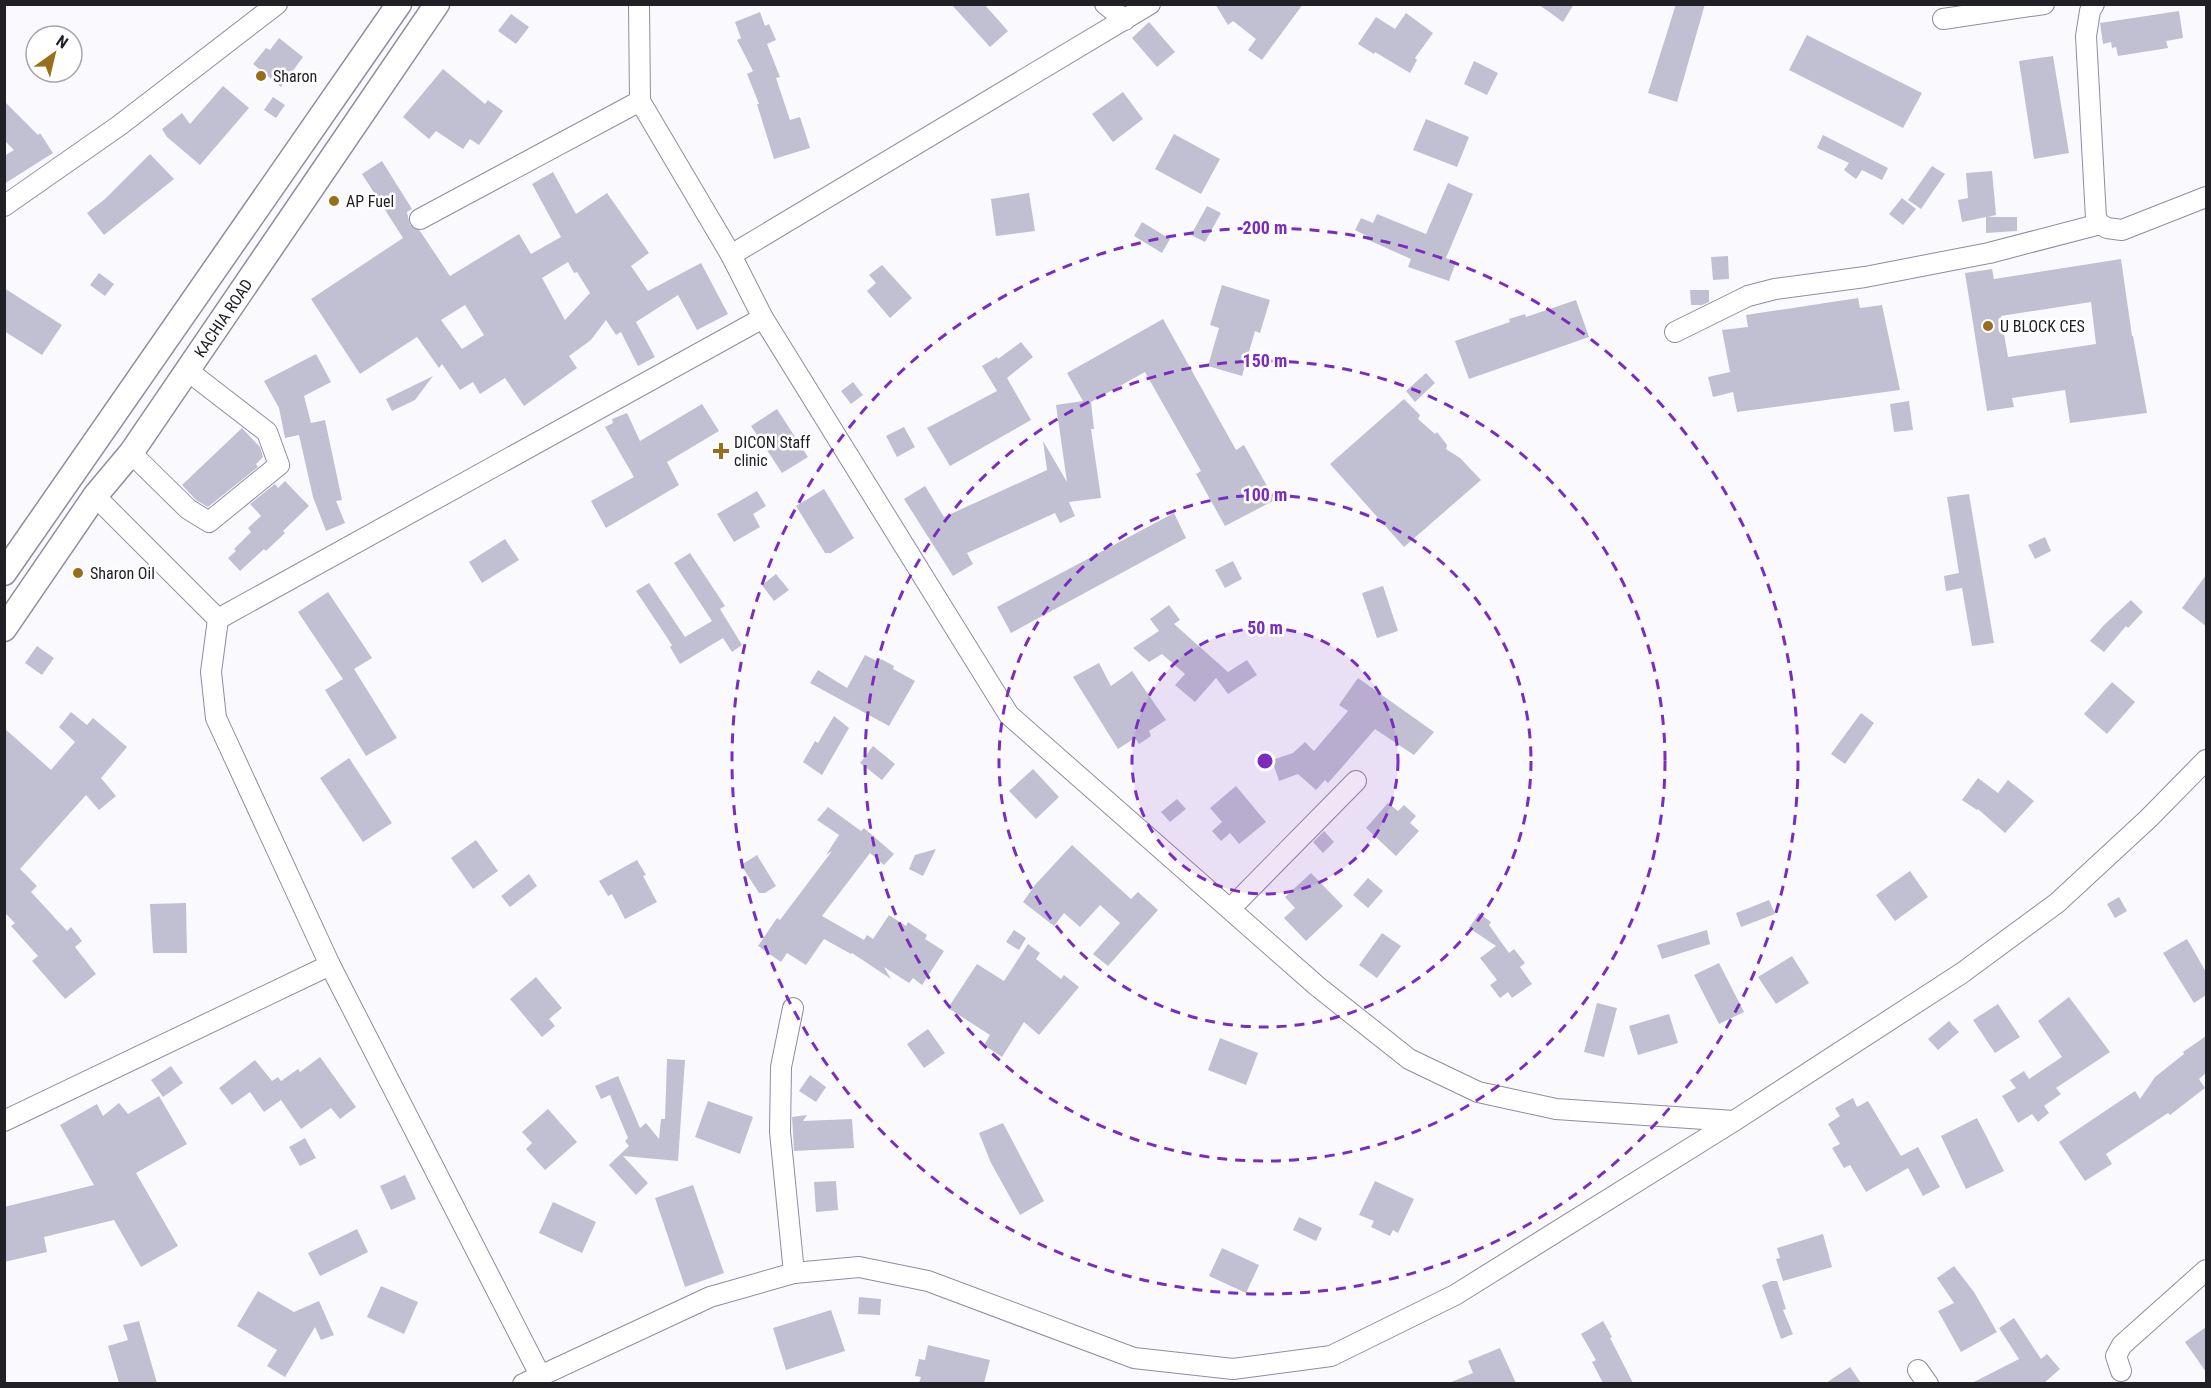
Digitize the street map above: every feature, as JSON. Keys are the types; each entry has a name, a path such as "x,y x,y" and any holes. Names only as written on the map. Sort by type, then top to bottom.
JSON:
{"main road":[{"name":"KACHIA ROAD","path":"4,629 95,496 131,453 188,371 437,4"},
{"name":"KACHIA ROAD","path":"4,573 396,6"}],"street":[{"path":"4,206 120,125 277,4"},
{"path":"639,4 640,101 731,255 762,318 1009,715 1317,986 1408,1059 1478,1092 1556,1108 1734,1121"},
{"path":"1105,4 1125,20"},
{"path":"731,255 1150,4"},
{"path":"1943,19 2044,4"},
{"path":"2094,4 2090,11 2086,36 2096,218 2107,228 2122,230 2206,197"},
{"path":"420,219 640,101"},
{"path":"1675,332 1748,296 1774,289 1865,277 1978,255 2100,224"},
{"path":"218,619 762,318"},
{"path":"131,453 188,509 209,522 279,465 267,432 188,371"},
{"path":"95,496 218,619"},
{"path":"218,619 211,672 216,718 330,965 531,1379 710,1297 794,1273 859,1267 928,1281 1134,1358 1233,1369 1331,1356 1455,1295 1734,1121 1962,973 2058,903 2149,818 2206,760"},
{"path":"1230,909 1356,782"},
{"path":"4,1121 330,965"},
{"path":"793,1008 781,1067 780,1132 794,1273"},
{"path":"2121,1371 2116,1356 2122,1345 2206,1270"}],"building":[{"path":"951,4 984,4 1008,31 990,47"},
{"path":"1215,4 1303,4 1262,60 1248,50 1256,39 1233,21 1228,25"},
{"path":"1538,4 1574,4 1563,22"},
{"path":"1676,4 1705,4 1677,102 1648,93"},
{"path":"2179,11 2183,38 2166,41 2168,48 2118,56 2116,47 2112,48 2111,42 2103,44 2100,23"},
{"path":"760,12 765,26 769,24 776,40 767,44 780,77 776,78 790,120 800,117 810,148 774,159 757,104 759,104 747,74 753,71 737,40 741,38 735,22"},
{"path":"1406,13 1433,33 1415,58 1417,60 1410,73 1358,44 1376,17 1395,29"},
{"path":"511,14 529,27 516,44 498,31"},
{"path":"1149,22 1175,52 1157,67 1132,38"},
{"path":"1807,35 1922,93 1903,128 1789,70"},
{"path":"279,38 303,57 281,87 253,64 266,48 270,50"},
{"path":"2053,56 2069,153 2034,159 2019,61"},
{"path":"1474,61 1498,73 1487,95 1464,84"},
{"path":"443,69 485,104 488,100 503,111 479,145 470,139 463,149 436,131 429,139 403,117"},
{"path":"223,86 249,108 200,165 167,137 162,129 182,113 190,124"},
{"path":"1123,92 1143,119 1113,142 1092,114"},
{"path":"273,97 285,105 276,118 264,110"},
{"path":"4,101 38,135 40,133 53,153 4,184 4,156 14,150 4,140"},
{"path":"1426,119 1469,137 1457,167 1413,150"},
{"path":"1174,134 1220,159 1201,194 1155,169"},
{"path":"1823,135 1888,168 1882,180 1862,170 1856,179 1844,170 1849,163 1817,148"},
{"path":"150,154 174,179 104,235 87,213 105,199"},
{"path":"382,161 412,209 407,212 410,225 420,231 450,276 519,234 531,254 561,237 532,184 553,172 576,214 607,193 649,253 631,266 648,291 701,263 728,314 697,330 678,295 636,322 655,357 638,366 621,332 616,335 606,320 591,340 569,356 577,368 524,406 505,378 480,394 473,382 460,390 442,364 439,368 417,337 360,374 311,299 403,238 362,174","holes":["568,262 590,293 565,320 542,278","465,305 484,335 462,349 441,320"]},
{"path":"1932,166 1945,174 1921,209 1908,200"},
{"path":"1992,171 1996,215 1988,217 2017,217 2017,231 1986,233 1986,217 1962,222 1958,200 1968,198 1966,173"},
{"path":"1448,183 1473,194 1446,258 1456,262 1449,281 1408,267 1411,259 1366,239 1367,236 1355,230 1361,218 1373,223 1377,214 1426,234"},
{"path":"1029,193 1035,231 996,236 991,199"},
{"path":"1902,198 1916,209 1903,225 1889,214"},
{"path":"1207,206 1221,213 1205,242 1191,235"},
{"path":"1142,222 1170,239 1162,253 1134,236"},
{"path":"1728,256 1729,279 1713,280 1711,257"},
{"name":"U BLOCK CES","path":"2121,259 2132,336 2147,413 2070,423 2065,390 2012,398 2014,407 1987,411 1965,273 1992,269 1994,279","holes":["2091,302 2096,344 2008,357 2001,316"]},
{"path":"882,265 912,298 890,318 867,291 876,283 869,275"},
{"path":"99,273 114,284 105,296 90,285"},
{"path":"1222,285 1270,300 1260,333 1255,331 1242,376 1208,366 1219,328 1210,325"},
{"path":"4,288 62,325 42,355 4,331"},
{"path":"1690,290 1709,290 1709,302 1702,305 1691,305"},
{"path":"1858,298 1860,308 1882,305 1900,390 1737,412 1733,392 1713,397 1708,377 1730,372 1722,330 1748,327 1746,315"},
{"path":"1576,300 1589,337 1469,379 1455,341 1510,322 1509,319 1525,314 1526,317"},
{"path":"1163,319 1236,450 1244,445 1275,500 1225,526 1196,474 1201,471 1145,372 1091,402 1094,429 1091,429 1101,498 1069,502 1075,516 1060,523 1055,513 967,553 973,564 953,576 904,499 925,486 944,517 1047,470 1043,441 1067,482 1056,405 1083,401 1067,373"},
{"path":"1021,342 1033,357 1007,378 1031,420 950,466 927,428 997,391 982,366 997,357 998,359"},
{"path":"316,354 331,382 304,396 311,423 325,420 342,500 336,501 345,523 326,531 313,497 299,435 285,438 279,408 264,381"},
{"path":"1426,373 1435,383 1415,402 1406,391"},
{"path":"433,376 415,400 392,411 386,399"},
{"path":"853,382 863,395 851,404 841,391"},
{"path":"1404,399 1420,415 1418,419 1435,434 1437,432 1447,445 1446,449 1460,458 1481,480 1404,547 1330,464"},
{"path":"1909,401 1913,430 1894,432 1890,404"},
{"path":"702,404 719,431 667,462 679,485 606,528 591,501 634,477 605,427 613,423 612,419 627,413 640,441"},
{"path":"777,409 808,457 782,473 751,426"},
{"path":"904,427 915,447 897,457 886,436"},
{"path":"242,428 260,447 263,457 256,464 258,467 208,507 196,500 182,485"},
{"path":"285,481 309,506 266,551 264,549 240,571 228,558 251,532 248,528 261,516 250,504 275,484 278,488"},
{"path":"824,489 854,538 831,553 825,553 796,506"},
{"path":"757,491 766,506 753,514 760,527 734,542 717,514"},
{"path":"1969,494 1994,643 1972,646 1962,588 1946,591 1944,576 1959,573 1947,497"},
{"path":"1174,513 1186,538 1011,633 997,607"},
{"path":"2045,537 2051,551 2035,559 2028,545"},
{"path":"505,539 519,560 482,583 469,562"},
{"path":"690,553 725,606 720,609 742,645 732,652 723,638 680,664 670,647 672,645 636,591 649,583 685,637 712,621 674,563"},
{"path":"1233,561 1242,579 1225,588 1215,570"},
{"path":"776,574 789,590 774,601 762,585"},
{"path":"2206,575 2206,626 2182,608"},
{"path":"1383,586 1398,631 1377,638 1362,593"},
{"path":"328,592 372,658 354,669 397,738 366,756 325,690 343,679 298,612"},
{"path":"2131,600 2143,612 2128,628 2126,626 2104,652 2090,641"},
{"path":"1169,605 1180,620 1174,624 1228,672 1247,660 1257,675 1228,694 1216,678 1195,702 1175,685 1185,674 1162,654 1149,662 1133,648 1159,631 1150,619"},
{"path":"37,646 54,658 42,675 25,663"},
{"path":"865,655 879,662 881,659 894,666 893,669 915,681 889,726 810,683 818,670 847,688"},
{"path":"1099,663 1111,686 1132,671 1166,720 1149,731 1151,736 1139,744 1135,738 1118,749 1073,677"},
{"path":"1358,678 1434,732 1414,755 1375,729 1328,783 1325,780 1316,790 1298,774 1279,781 1272,760 1293,753 1305,742 1314,751 1348,711 1339,705"},
{"path":"2112,682 2135,702 2107,734 2084,714"},
{"path":"71,712 87,725 93,718 127,747 101,778 116,796 99,810 86,795 20,869 37,886 31,892 67,931 71,927 82,941 75,947 96,974 65,999 32,961 38,956 11,926 15,923 4,912 4,728 51,770 75,742 59,727"},
{"path":"1861,713 1874,723 1845,764 1831,754"},
{"path":"834,716 849,728 822,775 803,762 815,741 818,743"},
{"path":"873,746 895,764 882,780 860,763"},
{"path":"349,758 392,823 363,842 320,778"},
{"path":"1033,769 1059,797 1036,819 1009,791"},
{"path":"1978,778 1998,793 2008,780 2034,801 2005,833 1978,809 1962,800"},
{"path":"1236,786 1266,822 1239,844 1230,833 1221,841 1212,831 1222,822 1210,808"},
{"path":"1177,799 1186,809 1170,822 1161,812"},
{"path":"1388,803 1398,811 1404,805 1416,816 1410,823 1419,831 1396,856 1366,828"},
{"path":"828,807 861,831 864,828 894,854 884,865 870,853 822,916 864,940 867,935 873,939 889,915 906,926 908,922 927,935 925,939 944,951 922,985 913,978 909,983 884,967 891,979 852,953 824,939 806,965 787,953 781,962 758,946 777,918 780,920 832,851 826,855 839,835 817,820"},
{"path":"1324,831 1334,842 1323,853 1313,842"},
{"path":"476,840 498,871 473,889 451,858"},
{"path":"1072,845 1131,899 1138,892 1158,910 1108,966 1093,954 1120,923 1100,905 1080,927 1064,913 1054,926 1023,902 1035,885"},
{"path":"936,849 923,876 909,869 915,855"},
{"path":"757,855 776,886 765,893 759,893 741,865"},
{"path":"637,860 657,902 625,919 612,894 608,896 599,881"},
{"path":"1910,871 1928,897 1895,921 1876,895"},
{"path":"1311,873 1343,906 1306,941 1284,918 1295,908 1285,897"},
{"path":"529,874 537,886 510,907 501,896"},
{"path":"1368,878 1383,891 1368,908 1353,895"},
{"path":"2119,897 2127,911 2115,918 2107,904"},
{"path":"1769,900 1775,914 1741,927 1736,913"},
{"path":"186,903 187,953 153,953 150,904"},
{"path":"1479,913 1491,922 1489,925 1509,953 1514,949 1525,963 1520,967 1532,984 1512,998 1508,992 1500,998 1490,985 1497,980 1480,958 1496,946 1469,928"},
{"path":"1014,930 1026,938 1019,950 1006,942"},
{"path":"1707,930 1710,944 1662,959 1657,945"},
{"path":"1382,933 1401,946 1377,978 1359,965"},
{"path":"2187,939 2206,972 2206,995 2194,1003 2163,953"},
{"path":"1028,944 1040,953 1036,959 1061,979 1064,975 1079,987 1039,1035 1024,1022 1002,1057 984,1045 990,1035 948,1008 977,964 1004,981"},
{"path":"1792,956 1809,983 1776,1004 1758,977"},
{"path":"1719,963 1744,1012 1719,1024 1694,975"},
{"path":"536,977 562,1008 549,1019 555,1026 542,1037 510,999"},
{"path":"2069,997 2110,1052 2056,1088 2061,1094 2044,1106 2049,1113 2038,1122 2032,1114 2018,1123 2002,1096 2016,1088 2010,1080 2024,1071 2029,1079 2062,1057 2038,1021"},
{"path":"1597,1003 1617,1008 1604,1057 1584,1052"},
{"path":"1998,1004 2020,1037 1995,1053 1973,1020"},
{"path":"1669,1014 1678,1043 1638,1055 1629,1026"},
{"path":"1949,1021 1959,1032 1938,1050 1928,1039"},
{"path":"928,1029 945,1053 924,1068 907,1044"},
{"path":"2206,1036 2206,1073 2199,1079 2205,1088 2170,1115 2168,1113 2106,1154 2112,1164 2085,1181 2059,1142 2135,1091 2140,1099 2155,1077 2184,1054 2183,1052"},
{"path":"1220,1038 1258,1053 1246,1085 1208,1070"},
{"path":"320,1057 356,1107 340,1119 331,1108 301,1129 281,1100 264,1112 250,1092 232,1105 219,1088 255,1060 272,1081 278,1077 281,1081 298,1069 300,1072"},
{"path":"667,1059 685,1060 678,1161 623,1156 648,1183 636,1195 609,1165 629,1146 625,1141 628,1138 610,1095 601,1099 595,1086 618,1076 640,1128 646,1123 659,1139 661,1119 665,1119"},
{"path":"171,1066 183,1083 163,1097 151,1080"},
{"path":"810,1075 826,1087 816,1102 799,1091"},
{"path":"159,1096 187,1144 136,1173 178,1246 141,1267 114,1220 44,1237 47,1252 4,1262 4,1207 94,1185 60,1125 97,1104 103,1116 119,1103 128,1114"},
{"path":"1853,1098 1857,1107 1868,1101 1901,1156 1918,1147 1940,1187 1923,1196 1908,1168 1866,1192 1850,1165 1844,1168 1832,1148 1840,1144 1828,1124 1840,1116 1835,1108"},
{"path":"708,1101 753,1117 740,1154 695,1137"},
{"path":"548,1109 577,1142 545,1170 526,1149 532,1143 522,1132"},
{"path":"807,1115 803,1121 852,1119 854,1148 794,1151 792,1117"},
{"path":"1977,1118 2004,1171 1966,1189 1941,1136"},
{"path":"1003,1123 1044,1201 1020,1215 991,1163 979,1133"},
{"path":"305,1138 316,1158 300,1166 289,1147"},
{"path":"405,1175 416,1199 391,1210 380,1186"},
{"path":"836,1181 838,1210 816,1212 814,1182"},
{"path":"1375,1181 1414,1199 1398,1233 1393,1230 1390,1236 1371,1227 1374,1221 1359,1215"},
{"path":"693,1185 724,1273 685,1287 655,1198"},
{"path":"553,1202 596,1222 582,1253 539,1233"},
{"path":"1299,1217 1322,1228 1316,1241 1293,1230"},
{"path":"357,1229 368,1252 320,1276 308,1253"},
{"path":"1823,1234 1832,1267 1783,1281 1776,1259 1780,1258 1777,1248"},
{"path":"1222,1248 1259,1265 1246,1293 1209,1276"},
{"path":"1954,1266 1974,1292 1997,1332 1961,1352 1938,1311 1954,1303 1937,1278"},
{"path":"1777,1281 1786,1309 1783,1310 1793,1334 1781,1339 1762,1285"},
{"path":"381,1286 418,1302 404,1334 367,1317"},
{"path":"258,1291 294,1312 319,1301 334,1335 321,1340 315,1327 285,1377 267,1366 277,1350 237,1326"},
{"path":"859,1297 881,1299 880,1315 858,1314"},
{"path":"831,1310 845,1351 786,1370 773,1328"},
{"path":"2014,1318 2041,1359 2047,1354 2060,1369 2044,1383 1972,1383 2019,1359 1999,1328"},
{"path":"139,1321 157,1383 119,1383 108,1346 128,1340 123,1325"},
{"path":"1603,1321 1633,1383 1603,1383 1592,1362 1596,1360 1581,1334"},
{"path":"2206,1327 2206,1372 2185,1342"},
{"path":"928,1345 990,1360 984,1383 919,1383 921,1377 915,1376 919,1359 925,1360"},
{"path":"1500,1348 1516,1383 1449,1383 1473,1373 1468,1361"},
{"path":"1850,1367 1861,1383 1826,1383"}],"place":[{"name":"Sharon","path":"261,76"},
{"name":"AP Fuel","path":"334,201"},
{"name":"U BLOCK CES","path":"1988,326"},
{"name":"DICON Staff clinic","path":"721,451"},
{"name":"Sharon Oil","path":"78,573"}]}
